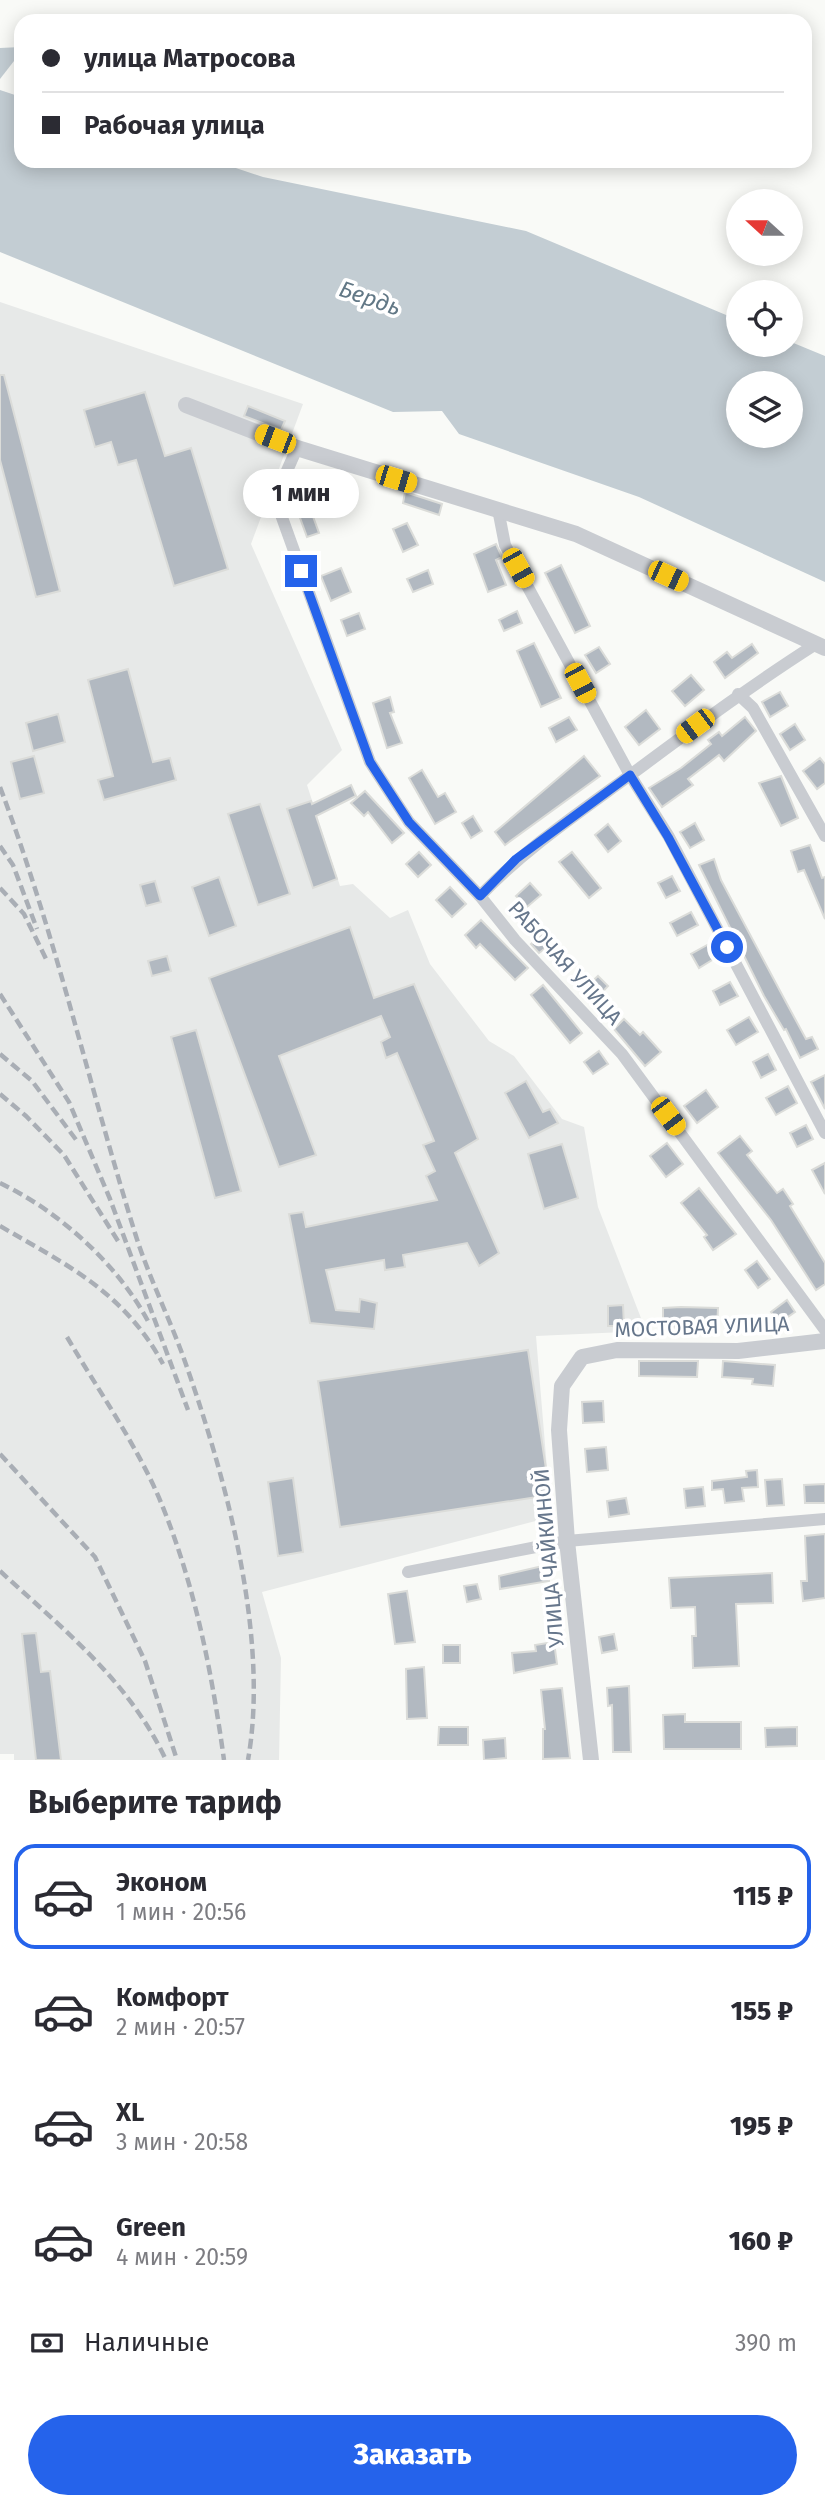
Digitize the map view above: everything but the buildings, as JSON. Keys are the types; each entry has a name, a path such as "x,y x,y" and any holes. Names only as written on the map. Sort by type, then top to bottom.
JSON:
{"street":[{"path":"186,405 297,448 576,534 821,646"},
{"name":"РАБОЧАЯ УЛИЦА","path":"297,448 275,498 370,762 409,822 480,896 515,940 622,1054 825,1329"},
{"path":"498,509 505,545 630,775 668,837 825,1133"},
{"path":"480,896 516,859 738,694 821,646"},
{"path":"738,694 753,708 825,836"},
{"name":"МОСТОВАЯ УЛИЦА","path":"582,1357 617,1350 738,1351 825,1342"},
{"name":"УЛИЦА ЧАЙКИНОЙ","path":"582,1357 562,1386 559,1430 567,1541 591,1760"},
{"path":"408,1572 567,1541 825,1519"}],"shaded area":[{"path":"0,302 303,404 251,544 342,750 307,785 340,886 353,884 390,918 408,910 430,964 489,1041 514,1056 562,1119 584,1127 598,1207 646,1331 536,1336 551,1517 262,1592 281,1658 279,1760 14,1760 14,1754 0,1754"}],"water":[{"path":"14,47 14,61 0,79 0,48"},
{"name":"Бердь","path":"0,90 14,95 14,168 236,168 263,177 526,231 726,315 726,357 803,357 803,347 825,356 825,582 639,497 459,434 442,411 393,412 0,252"}],"railway":[{"path":"0,787 55,953 135,1233 199,1402 228,1503 240,1556 253,1661 253,1712 248,1760"},
{"path":"0,846 13,865 37,929"},
{"path":"0,888 24,914 47,961"},
{"path":"0,994 69,1102 110,1199 188,1410"},
{"path":"0,1054 32,1081 77,1141"},
{"path":"0,1094 64,1155 118,1241"},
{"path":"0,1183 44,1209 86,1242 122,1282 150,1325"},
{"path":"0,1226 71,1268 112,1299 148,1339 163,1364"},
{"path":"67,1337 142,1462 174,1536 201,1630 224,1760"},
{"path":"0,1454 95,1557 145,1661 177,1760"},
{"path":"0,1571 70,1635 114,1681 151,1732 166,1760"}],"route":[{"path":"301,571 370,762 409,822 480,896 516,859 630,775 668,837 727,947"}]}
